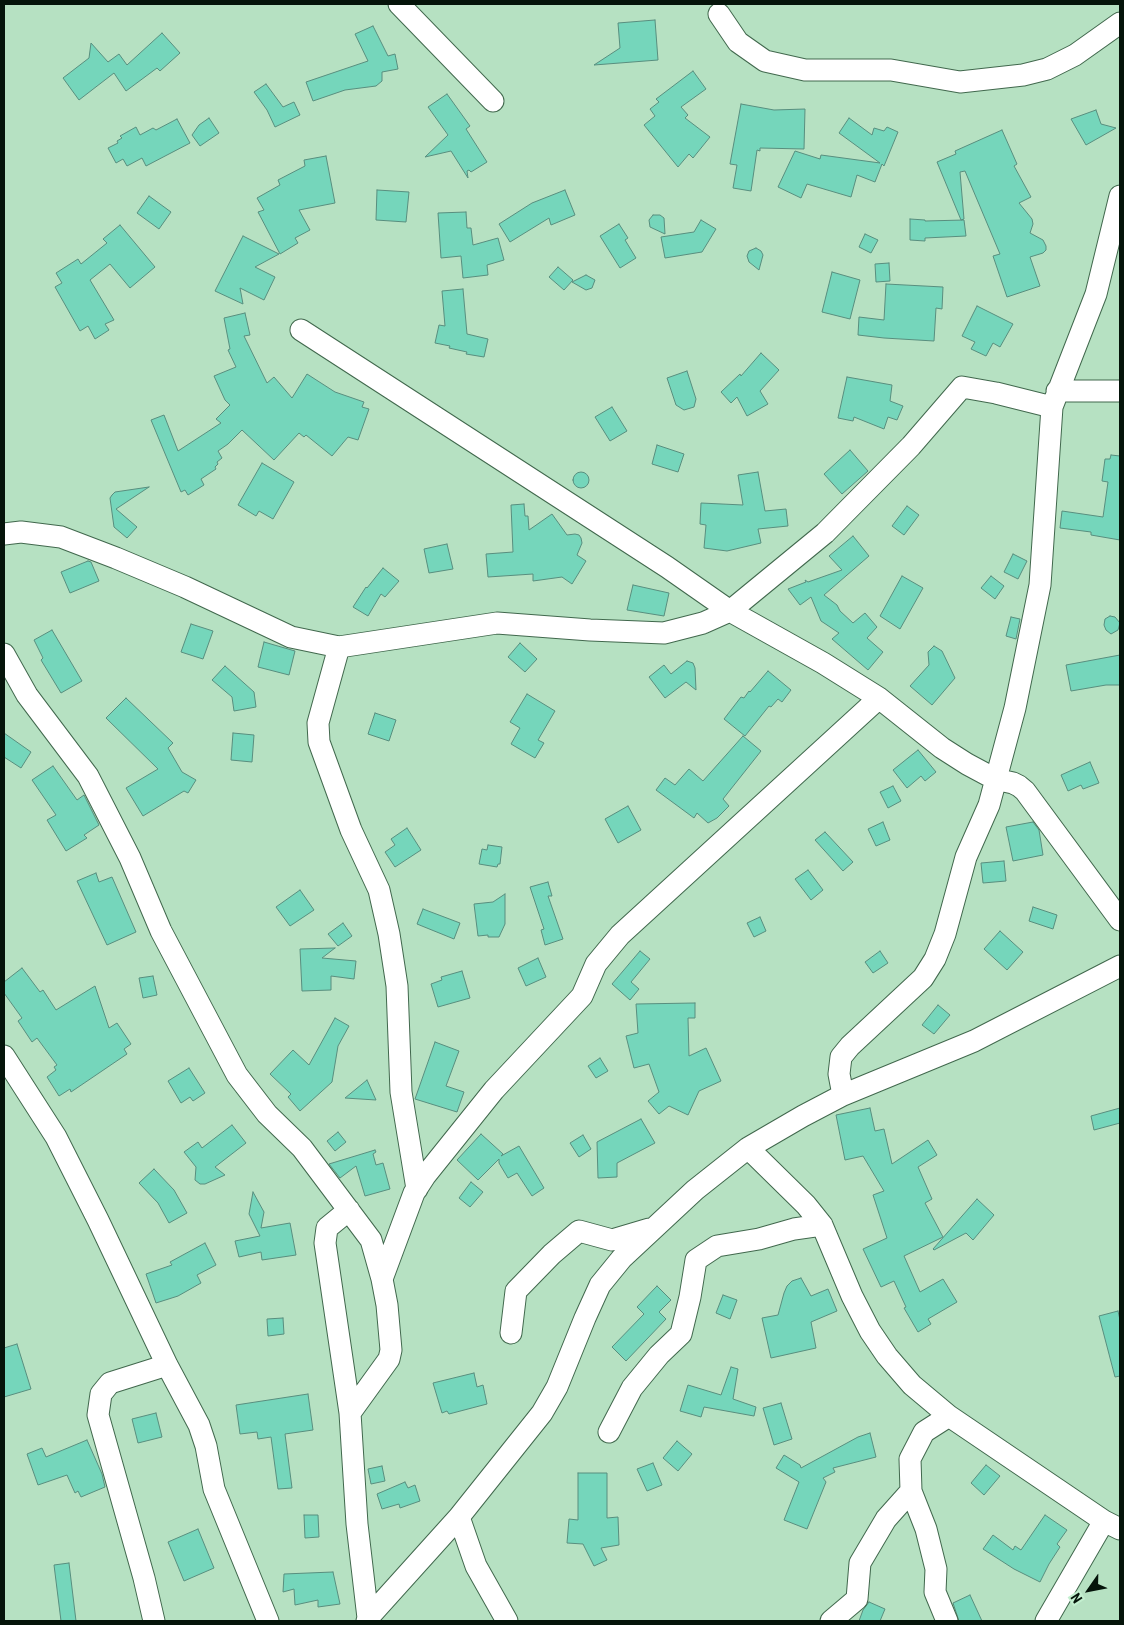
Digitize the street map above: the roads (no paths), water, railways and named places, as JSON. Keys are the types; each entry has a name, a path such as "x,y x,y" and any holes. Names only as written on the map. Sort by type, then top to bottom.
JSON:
{"street":[{"path":"399,4 493,101"},
{"path":"719,14 738,42 765,61 805,70 891,70 960,82 1023,75 1046,69 1075,55 1120,23"},
{"path":"843,1095 839,1074 842,1057 850,1046 923,978 935,959 945,934 966,857 989,805 1015,708 1040,585 1055,399 1096,294 1120,196"},
{"path":"301,330 667,567 730,612 823,663 879,698 942,748 967,764 995,779 1013,783 1025,792 1120,920"},
{"path":"4,534 21,532 61,537 185,587 291,636 339,647 497,623 664,633 703,623 730,612 825,532 911,446 962,387 996,393 1055,399 1120,391"},
{"path":"339,647 318,723 319,742 351,830 380,890 397,986 401,1092 416,1189"},
{"path":"4,654 27,695 88,776 130,858 161,931 236,1075 267,1114 302,1148 371,1240 387,1305 391,1350 389,1359 350,1413"},
{"path":"382,1279 416,1189 494,1090 582,996 596,964 620,935 879,698"},
{"path":"367,1620 459,1517 542,1413 557,1388 600,1285 622,1258 695,1190 748,1148 803,1116 843,1095 974,1041 1120,966"},
{"path":"4,1056 56,1137 167,1365 199,1425 206,1446 214,1489 268,1621"},
{"path":"748,1148 806,1205 822,1225 852,1296 870,1331 887,1356 912,1385 949,1416 1112,1525 1046,1621"},
{"path":"349,1210 327,1228 325,1242 350,1413 357,1524 367,1620"},
{"path":"609,1432 632,1388 659,1355 681,1334 696,1260 717,1246 759,1239 794,1229 822,1225"},
{"path":"511,1334 516,1291 552,1254 579,1231 612,1240 654,1228"},
{"path":"154,1621 144,1578 98,1415 101,1394 110,1382 167,1365"},
{"path":"947,1621 935,1592 936,1569 926,1529 911,1491 910,1459 924,1432 949,1416"},
{"path":"831,1621 857,1599 860,1564 886,1519 911,1491"},
{"path":"459,1517 476,1566 507,1621"}]}
